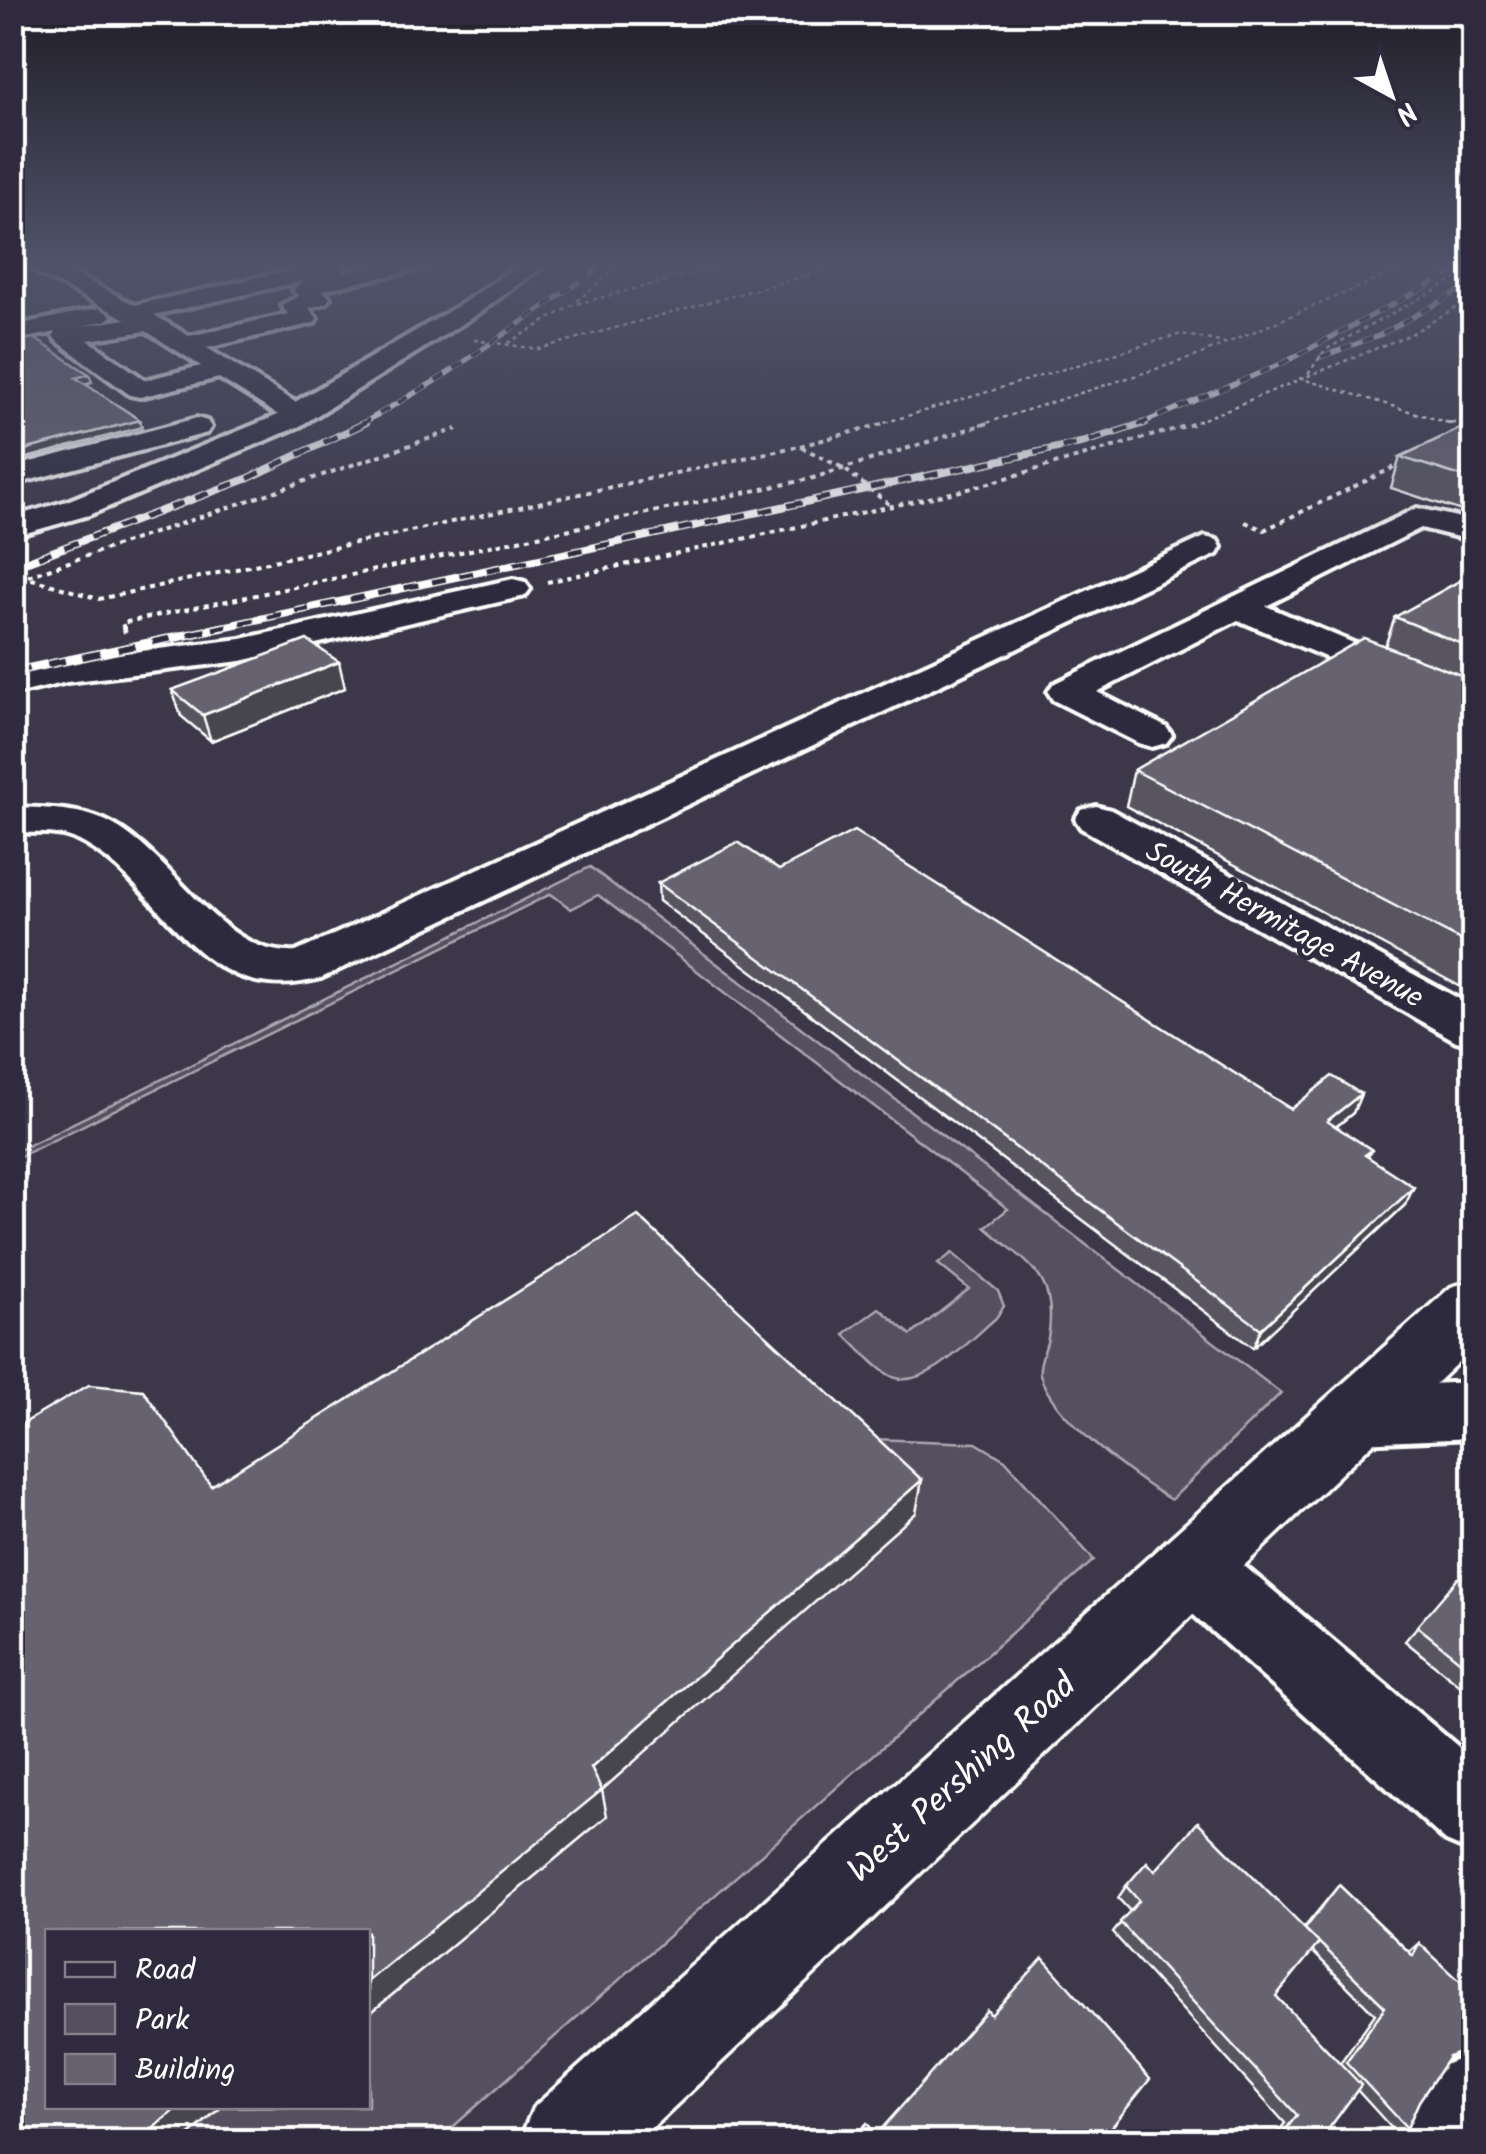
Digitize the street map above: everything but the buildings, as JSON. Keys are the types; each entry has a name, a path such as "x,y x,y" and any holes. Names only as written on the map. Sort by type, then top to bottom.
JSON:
{"main road":[{"name":"West Pershing Road","path":"566,2142 1358,1415 1461,1366"}],"street":[{"path":"104,364 226,447"},
{"path":"214,364 295,414"},
{"path":"12,527 78,508 226,447 295,414 379,364"},
{"path":"140,389 222,369"},
{"path":"12,476 196,427"},
{"path":"1152,736 1067,692 1417,518 1474,532"},
{"path":"12,820 48,821 94,831 157,882 227,949 264,968 304,967 1205,547"},
{"path":"12,684 67,671 241,650 513,589"},
{"path":"1237,607 1474,708"},
{"name":"South Hermitage Avenue","path":"1096,820 1474,1028"},
{"path":"1192,1567 1474,1813"},
{"path":"1446,2142 1474,2098"}],"path":[{"path":"12,573 99,599 799,446 1085,364"},
{"path":"122,623 708,502 844,468 1173,364"},
{"path":"1308,374 1315,364"},
{"path":"513,589 892,507 1133,444 1204,420 1335,364"},
{"path":"1299,378 1452,424 1474,414"},
{"path":"1452,424 1454,439"},
{"path":"26,577 457,429"},
{"path":"799,446 844,468 892,507"},
{"path":"1245,522 1264,530 1402,464"}],"green space":[{"path":"590,867 1281,1393 1171,1500 1137,1477 1095,1445 1047,1390 1040,1374 1050,1317 1044,1285 1026,1262 985,1227 1008,1209 598,895 571,909 551,894 13,1160 13,1153"},
{"path":"952,1253 998,1291 1004,1306 974,1338 932,1370 918,1377 891,1376 844,1334 879,1308 911,1335 969,1289 938,1264"},
{"path":"873,1439 976,1443 1005,1460 1094,1560 437,2141 182,2142 220,2109 370,2109 370,2013 606,1817 596,1795"}],"railway":[{"path":"360,425 462,364"},
{"path":"1138,425 1282,364"},
{"path":"12,567 249,478 365,423"},
{"path":"213,629 1085,442 1145,423"},
{"path":"12,672 224,627"}]}
